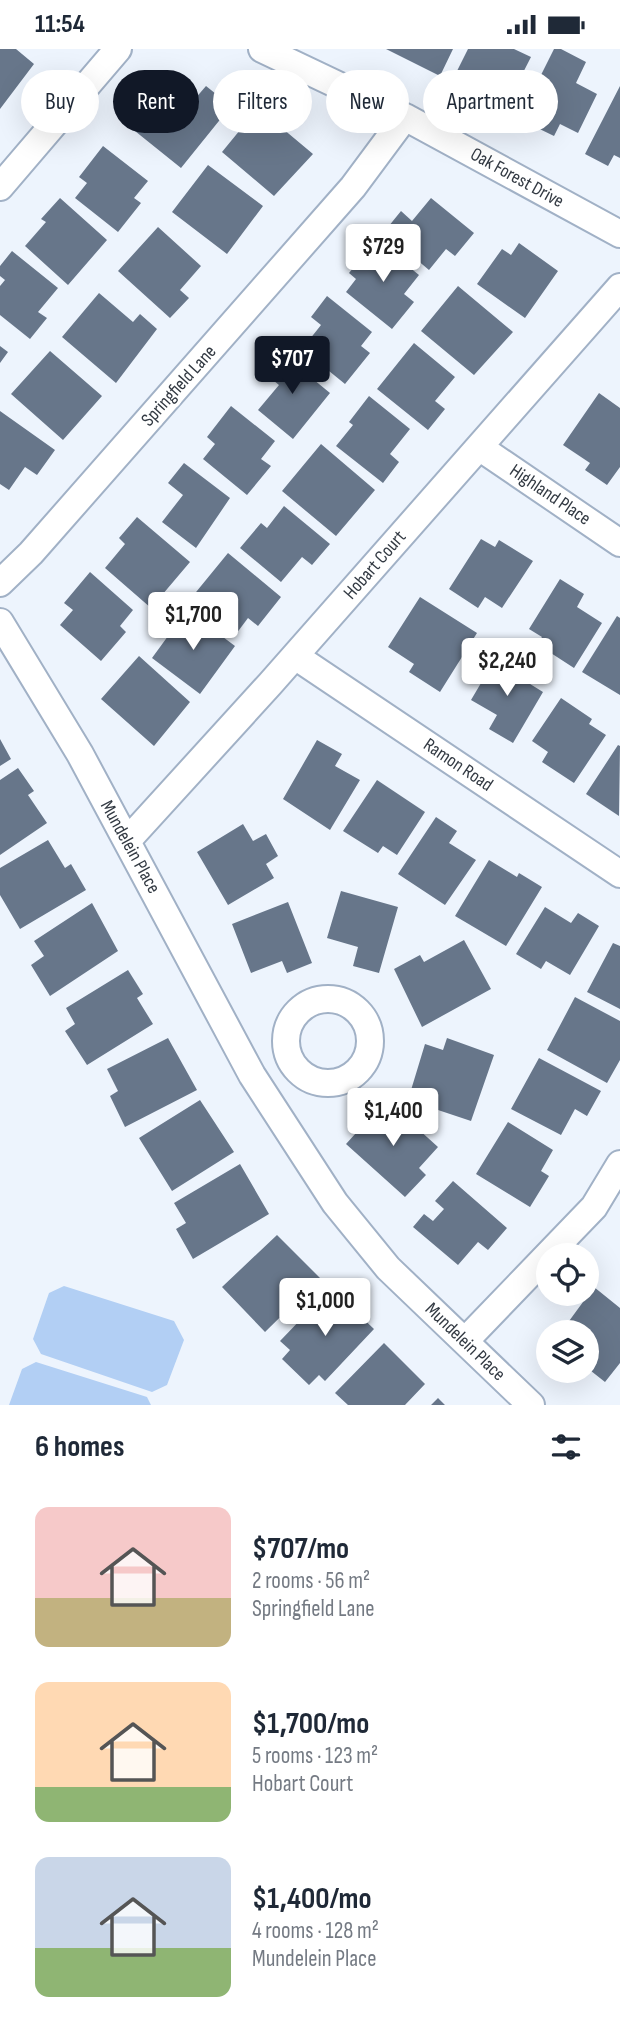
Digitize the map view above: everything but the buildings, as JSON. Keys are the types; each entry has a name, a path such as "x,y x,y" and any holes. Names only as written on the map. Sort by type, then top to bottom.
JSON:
{"street":[{"path":"0,187 118,49"},
{"name":"Oak Forest Drive","path":"262,49 326,79"},
{"name":"Oak Forest Drive","path":"409,119 620,234"},
{"name":"Springfield Lane","path":"0,583 31,553 326,219 393,133"},
{"name":"Hobart Court","path":"127,841 295,656 620,287"},
{"name":"Highland Place","path":"479,447 620,543"},
{"name":"Mundelein Place","path":"0,622 80,754 252,1076 335,1203 388,1268 531,1405"},
{"name":"Ramon Road","path":"295,656 620,874"},
{"path":"252,1076 291,1062"},
{"path":"465,1341 593,1207 620,1164"}],"shaded area":[{"path":"64,1286 174,1321 184,1340 167,1385 152,1392 41,1354 33,1339 49,1293"},
{"path":"36,1362 147,1397 151,1405 9,1405 22,1369"}]}
